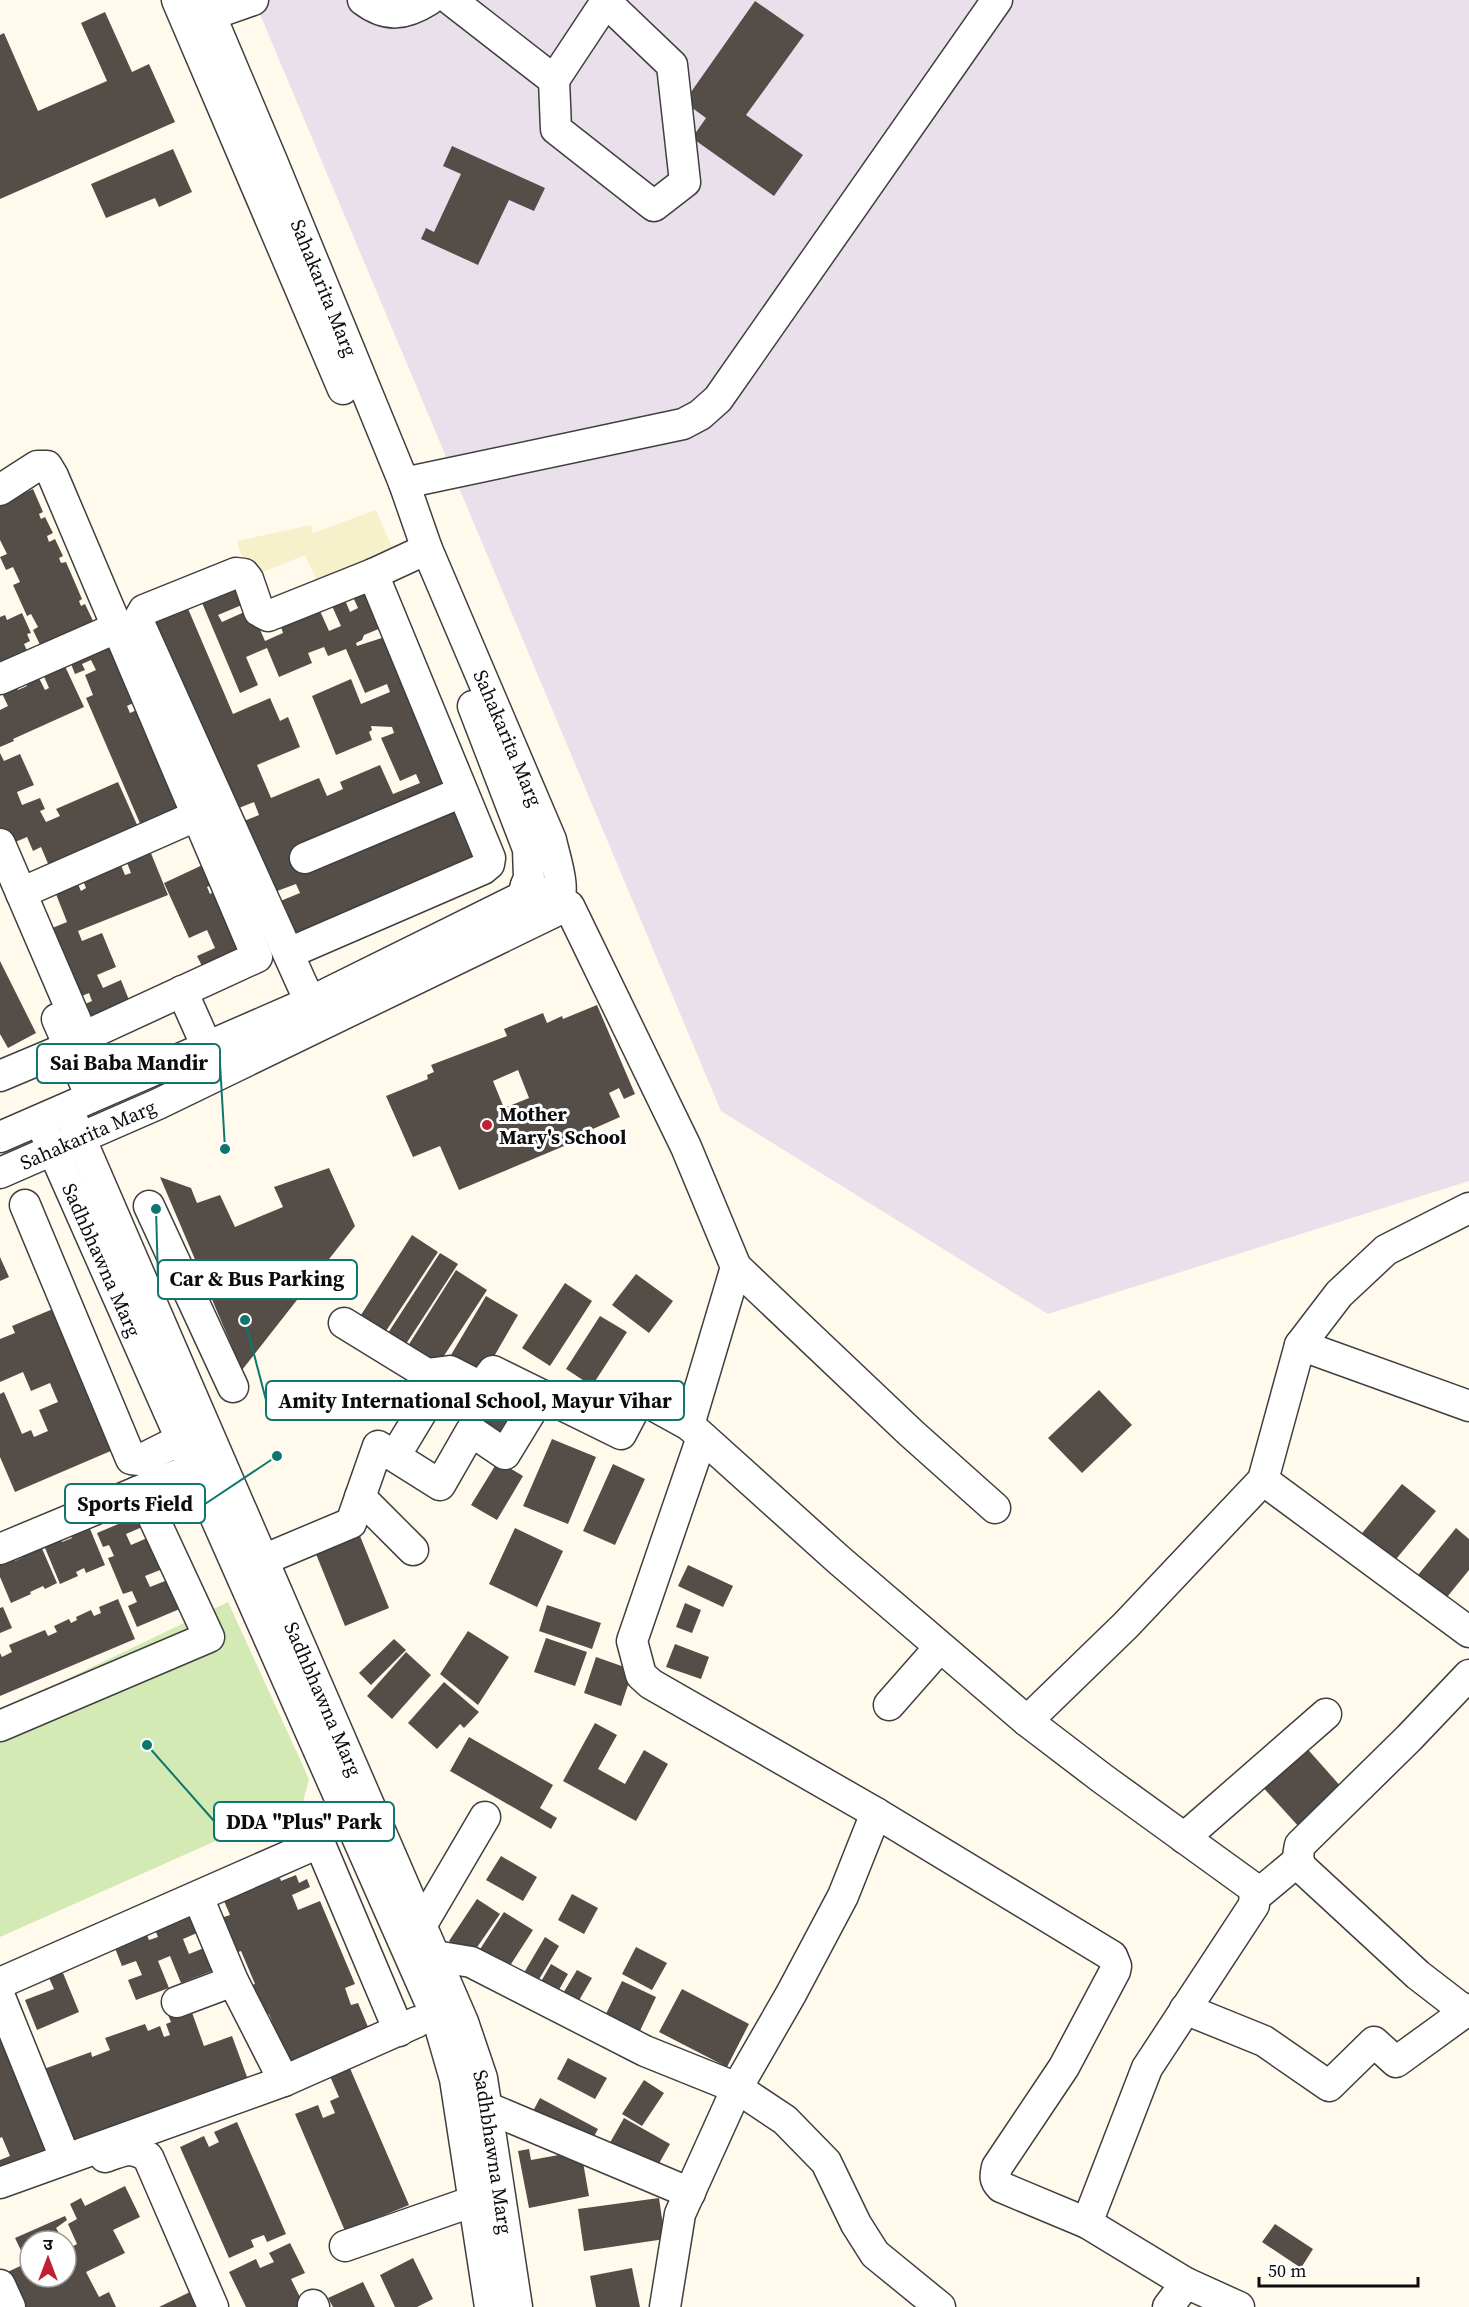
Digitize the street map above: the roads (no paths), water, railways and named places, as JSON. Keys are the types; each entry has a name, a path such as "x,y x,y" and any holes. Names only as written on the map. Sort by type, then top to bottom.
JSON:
{"street":[{"name":"Sahakarita Marg","path":"0,1173 158,1104 556,911 560,889 551,840 214,91 177,0"},
{"path":"207,8 253,0"},
{"path":"363,0 376,9 388,13 414,10 429,0"},
{"path":"451,0 554,80"},
{"path":"404,483 683,424 700,415 718,399 997,0"},
{"path":"606,1 672,65 685,182 654,206 556,129 554,80 606,1"},
{"name":"Sahakarita Marg","path":"0,1137 310,1002 522,897 529,878 528,849 421,551 404,483 277,172 207,8"},
{"path":"0,490 37,466 47,466 257,957 83,1037 10,891 0,844"},
{"path":"310,1002 140,625 140,617 144,610 236,573 244,574 248,579 259,611 268,616 373,574 421,551"},
{"path":"289,953 483,869 489,864 490,858 373,574"},
{"path":"0,679 116,628"},
{"path":"305,858 462,792"},
{"path":"10,891 196,816"},
{"path":"526,885 560,889 686,1147 736,1267 911,1433 995,1508"},
{"name":"Sadhbhawna Marg","path":"10,891 69,1047 79,1102 80,1138 463,2022 482,2078 517,2307"},
{"path":"182,991 207,1047"},
{"path":"0,1076 69,1047"},
{"name":"Sadhbhawna Marg","path":"39,1120 435,2013 455,2079 490,2307"},
{"path":"25,1205 132,1459 137,1461 180,1440"},
{"path":"149,1206 233,1387"},
{"path":"1028,1721 1126,1625 1263,1480 1300,1345 1339,1293 1386,1250 1469,1208"},
{"path":"130,1253 164,1239"},
{"path":"736,1267 696,1431 632,1641 641,1675 651,1684 876,1813 1112,1956 1115,1971 1064,2067 997,2167 994,2177 1001,2187 1087,2223 1186,2283 1239,2307"},
{"path":"344,1323 426,1374 450,1371 481,1387 493,1371 621,1434 640,1398 696,1431 940,1647 1028,1721 1255,1889 1257,1894"},
{"path":"1300,1345 1469,1406"},
{"path":"262,1560 351,1523 378,1446 440,1485 471,1431 505,1454 542,1395"},
{"path":"395,1456 424,1408"},
{"path":"0,1549 194,1468"},
{"path":"1263,1480 1469,1632"},
{"path":"0,1726 208,1637 143,1494 137,1492"},
{"path":"360,1497 414,1550"},
{"path":"889,1705 940,1647"},
{"path":"1185,2008 1264,2041 1329,2086 1374,2042 1396,2062 1467,2011 1418,1975 1302,1868 1298,1861 1299,1845 1409,1738 1469,1675"},
{"path":"1184,1838 1326,1714"},
{"path":"666,2307 680,2214 737,2088 791,1994 843,1896 876,1813"},
{"path":"421,1926 485,1818"},
{"path":"0,1983 314,1845 322,1849 399,2031"},
{"path":"1087,2223 1147,2068 1254,1905 1257,1894 1298,1861"},
{"path":"198,1897 233,1981 284,2081"},
{"path":"435,1956 471,1962 645,2052 737,2088 785,2120 826,2162 856,2224 875,2254 940,2307"},
{"path":"177,2001 233,1981"},
{"path":"0,1997 65,2158"},
{"path":"0,2183 284,2081 435,2013"},
{"path":"486,2107 690,2193"},
{"path":"0,2201 123,2150 136,2150 148,2157 213,2307"},
{"path":"345,2246 474,2201"},
{"path":"1168,2307 1186,2283"},
{"path":"0,2285 10,2307"}],"place":[{"name":"Mother Mary's School","path":"487,1125"},
{"name":"Sai Baba Mandir","path":"225,1149"},
{"name":"Car & Bus Parking","path":"156,1209"},
{"name":"Amity International School, Mayur Vihar","path":"245,1320"},
{"name":"Sports Field","path":"277,1456"},
{"name":"DDA \"Plus\" Park","path":"147,1745"}]}
